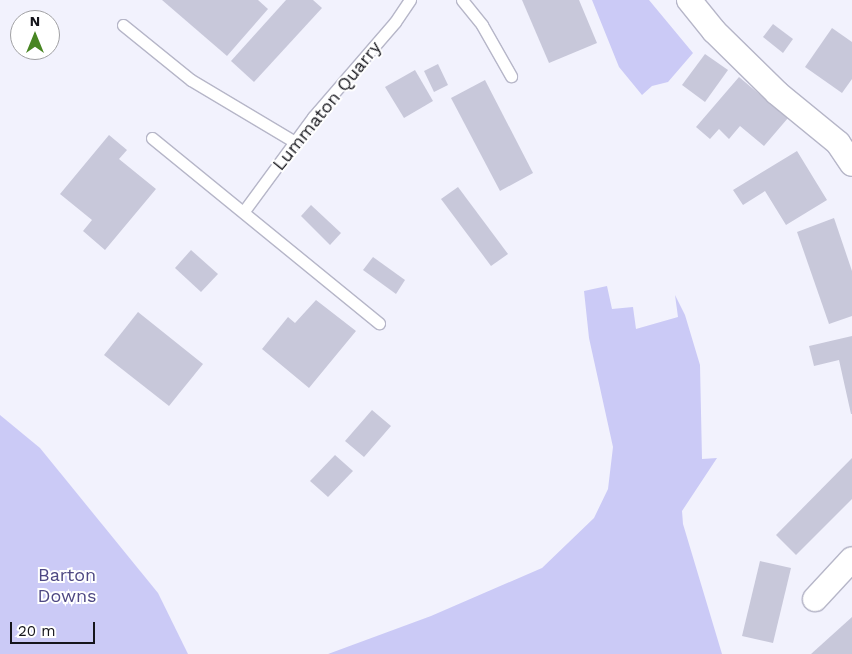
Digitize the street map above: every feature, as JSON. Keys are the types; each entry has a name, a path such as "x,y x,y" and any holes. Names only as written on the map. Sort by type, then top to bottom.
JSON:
{"street":[{"path":"689,0 714,32 777,94 838,143 852,164"},
{"path":"815,599 852,559"}],"lane":[{"name":"Lummaton Quarry","path":"244,211 294,142 410,0"},
{"path":"462,0 482,25 511,76"},
{"path":"123,25 191,80 294,142"},
{"path":"152,138 244,211 379,323"}],"green space":[{"path":"592,0 649,0 693,53 668,82 652,86 642,95 619,67"},
{"path":"607,286 612,309 633,307 636,329 678,317 675,295 685,315 700,365 702,459 717,458 682,511 683,524 722,654 328,654 431,616 542,568 594,518 608,489 613,447 589,338 584,291"},
{"name":"Barton Downs","path":"0,415 40,448 158,593 188,654 0,654"}],"building":[{"path":"162,0 258,0 268,9 227,56"},
{"path":"286,0 313,0 322,8 254,82 231,61"},
{"path":"522,0 579,0 597,43 549,63"},
{"path":"773,24 793,39 783,53 763,37"},
{"path":"832,28 852,42 852,79 842,93 805,67"},
{"path":"705,54 728,70 705,102 682,85"},
{"path":"438,64 448,85 434,92 424,71"},
{"path":"415,70 433,101 404,118 385,87"},
{"path":"739,77 788,118 764,146 740,126 729,139 719,129 710,139 696,127"},
{"path":"485,80 533,173 500,191 451,98"},
{"path":"109,135 127,150 119,159 156,189 105,250 83,231 92,220 60,194"},
{"path":"797,151 827,200 786,225 765,191 743,205 733,190"},
{"path":"458,187 508,254 491,266 441,199"},
{"path":"311,205 341,233 330,245 301,216"},
{"path":"834,218 852,271 852,316 829,324 797,232"},
{"path":"191,250 218,274 201,292 175,268"},
{"path":"373,257 405,280 396,294 363,270"},
{"path":"316,300 356,331 309,388 262,349 288,317 295,323"},
{"path":"138,312 203,364 169,406 104,355"},
{"path":"852,336 851,414 839,360 814,366 809,346"},
{"path":"372,410 391,426 364,457 345,441"},
{"path":"335,455 353,471 328,497 310,481"},
{"path":"852,458 852,499 796,555 776,535"},
{"path":"760,561 791,568 773,643 742,636"},
{"path":"852,617 852,654 811,654"}]}
